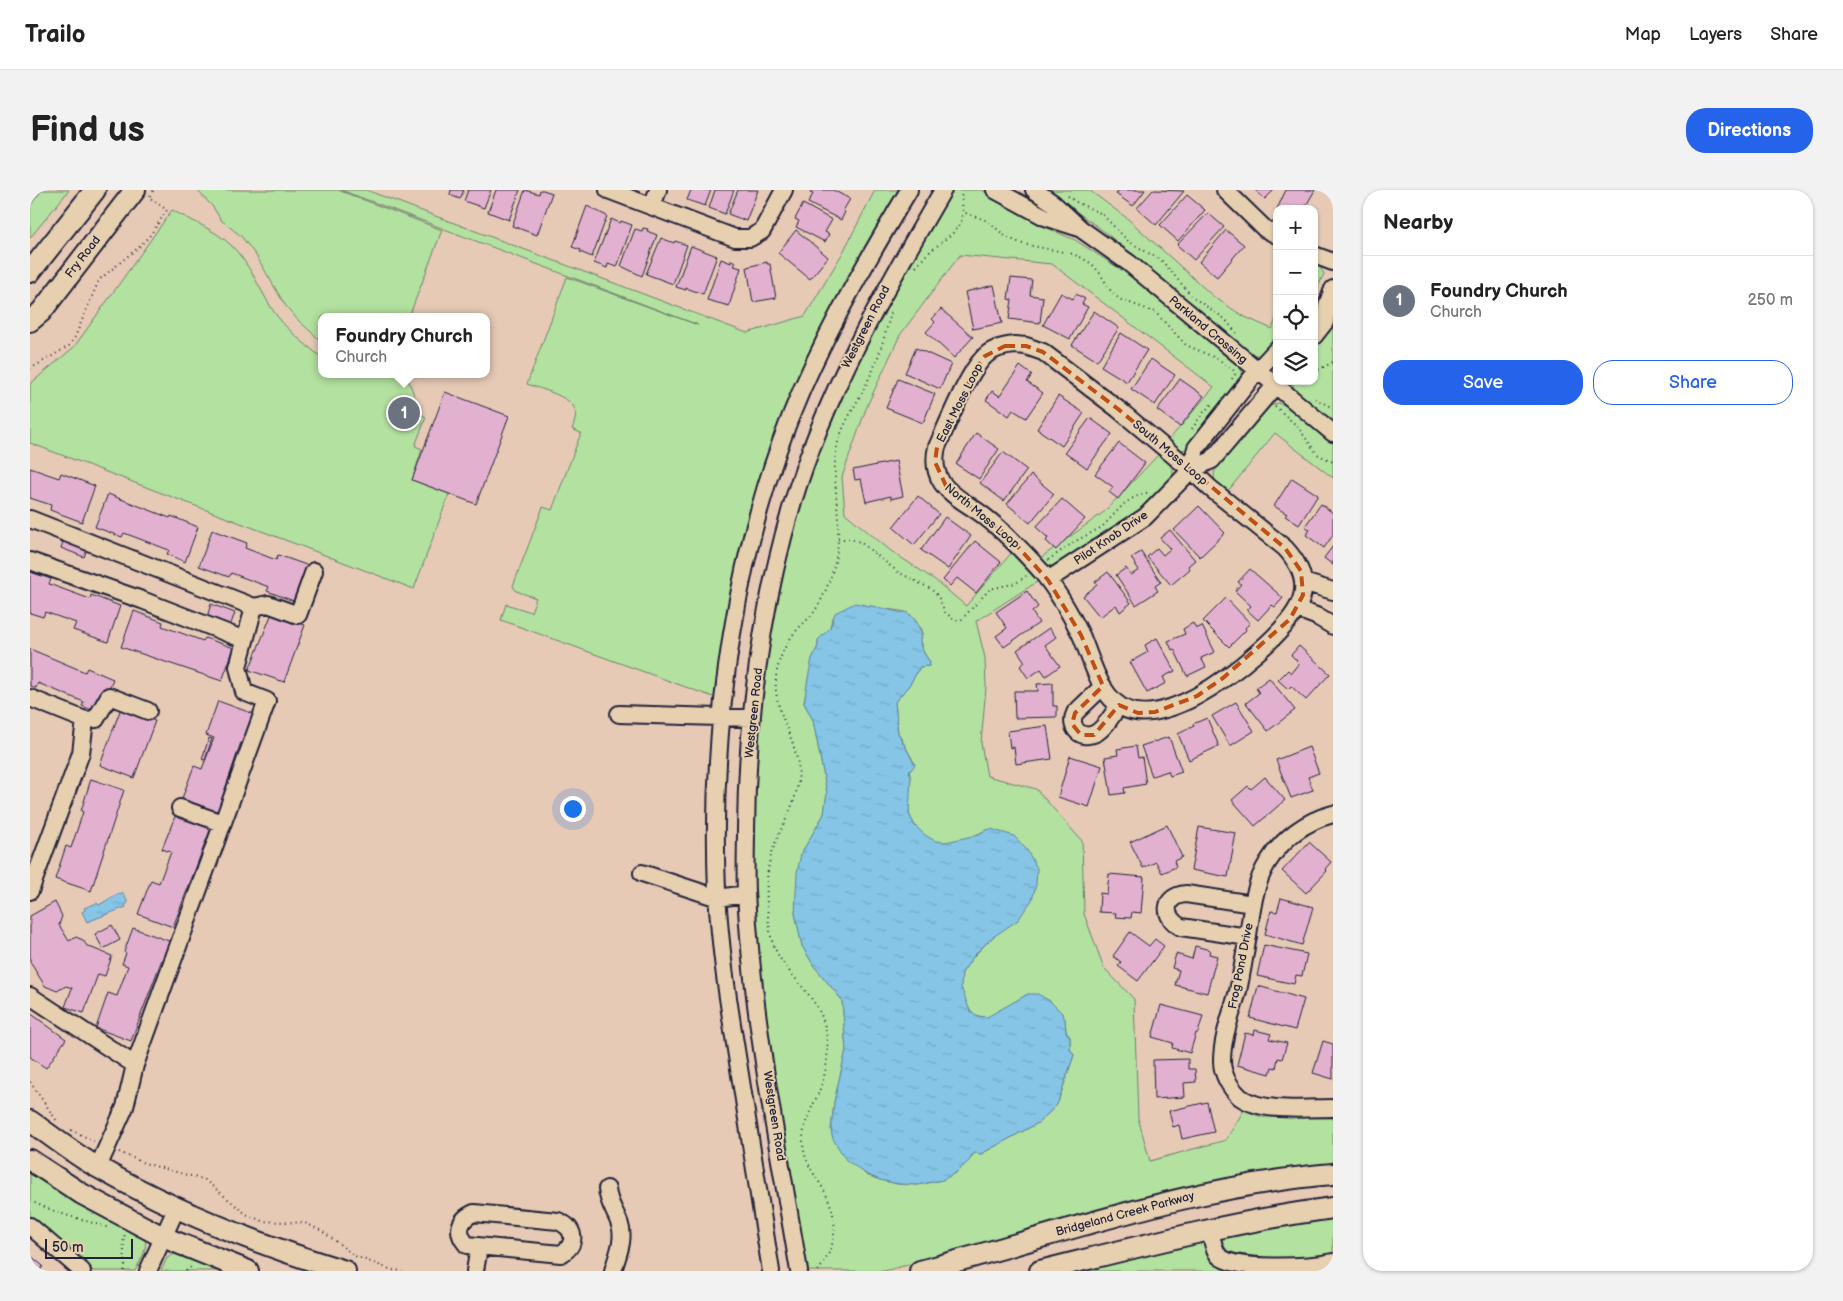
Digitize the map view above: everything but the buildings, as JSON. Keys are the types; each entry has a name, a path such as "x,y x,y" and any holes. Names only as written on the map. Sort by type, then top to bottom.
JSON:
{"main road":[{"path":"30,272 95,190"},
{"name":"Fry Road","path":"30,321 41,312 135,190"},
{"path":"30,1121 98,1167 176,1209 274,1248 345,1271"},
{"path":"30,1160 82,1194 163,1237 248,1271"},
{"name":"Bridgeland Creek Parkway","path":"920,1271 1132,1210 1191,1196 1254,1183 1333,1174"},
{"path":"1040,1271 1210,1230 1290,1214 1333,1208"}],"street":[{"path":"608,190 735,238 756,236 766,225 784,190"},
{"path":"652,206 658,190"},
{"path":"771,1271 732,1031 723,963 718,898 716,789 722,717 734,619 748,551 763,496 801,391 832,325 863,267 909,190"},
{"name":"Westgreen Road","path":"799,1271 759,1026 746,894 747,790 752,718 764,624 792,505 829,403 863,331 942,190"},
{"name":"Parkland Crossing","path":"995,190 1046,217 1081,228"},
{"name":"Parkland Crossing","path":"1034,190 1053,202 1081,228 1129,263 1257,371 1273,381"},
{"path":"1225,190 1266,229 1273,233"},
{"path":"1318,256 1333,262"},
{"path":"1318,331 1325,322 1321,307 1333,288"},
{"name":"South Moss Loop","path":"1005,346 1026,346 1042,352 1118,409 1210,488 1285,548 1295,559 1301,571 1301,595"},
{"name":"East Moss Loop","path":"938,473 935,462 937,446 960,398 980,361 991,351 1005,346"},
{"name":"Pilot Knob Drive","path":"1191,470 1196,448 1273,353"},
{"name":"Pilot Knob Drive","path":"1043,574 1145,517 1191,470 1212,460 1276,385"},
{"name":"Parkland Crossing","path":"1278,385 1333,433"},
{"name":"North Moss Loop","path":"938,473 947,488 1009,537 1043,574 1066,606 1111,696"},
{"path":"30,519 254,607 268,604 298,615 314,571"},
{"path":"30,560 142,600 245,640"},
{"path":"1301,595 1333,591"},
{"path":"1301,595 1316,616 1333,626"},
{"path":"1111,696 1127,710 1147,713 1165,709 1197,696 1247,660 1272,638 1290,620 1301,595"},
{"path":"98,1167 125,1107 135,1065 267,701 244,692 238,667 254,607"},
{"path":"30,698 85,720 96,719 109,696 148,711"},
{"path":"1111,696 1099,731 1094,735 1088,736 1077,732 1072,724 1075,713 1111,696"},
{"path":"620,714 752,718"},
{"path":"30,891 81,753 85,720"},
{"path":"180,808 222,823"},
{"name":"Frog Pond Drive","path":"1333,814 1307,824 1292,834 1279,847 1260,877 1253,904 1237,992 1223,1048 1222,1062 1224,1075 1232,1087 1241,1097 1252,1103 1264,1107 1333,1108"},
{"path":"642,873 718,898 746,894"},
{"path":"1248,938 1181,927 1172,922 1168,915 1168,906 1171,899 1178,894 1253,904"},
{"path":"30,996 135,1065"},
{"path":"607,1189 607,1199 620,1225 622,1238 613,1271"},
{"path":"148,1271 176,1209"},
{"path":"474,1213 558,1221 567,1225 572,1232 572,1242 568,1250 561,1254 479,1247 467,1245 461,1238 462,1222 467,1216 474,1213"},
{"path":"30,1226 76,1269"},
{"path":"1210,1230 1219,1256 1236,1265 1258,1268 1305,1268 1333,1262"},
{"path":"475,1271 479,1247"}],"path":[{"path":"30,369 69,346 99,280 139,248 151,234 167,210 150,197 154,190"},
{"path":"915,269 926,255 954,232 961,223 963,212 960,190"},
{"path":"1067,196 1102,214 1128,241 1162,261 1189,294 1225,319 1240,337"},
{"path":"963,212 988,221 1006,237 1023,244 1073,254 1082,258 1092,264 1119,299 1155,312 1186,345 1218,359 1240,376"},
{"path":"818,1271 834,1241 835,1220 829,1200 808,1166 803,1140 804,1127 824,1076 827,1060 827,1039 816,1004 805,988 782,962 775,951 770,932 767,879 773,849 792,809 799,779 795,747 779,710 776,678 785,646 814,612 823,597 835,561 838,538 835,463 837,446 842,428 870,378 879,356 891,311"},
{"path":"1318,370 1333,362"},
{"path":"1229,384 1236,373"},
{"path":"1188,435 1202,414 1215,402"},
{"path":"1274,405 1298,427 1317,454 1333,462"},
{"path":"838,538 860,542 898,572 931,589 938,596 945,612 954,620 961,620 990,589 1043,574 1074,542 1102,527 1125,503 1153,489"},
{"path":"30,1082 60,1125"},
{"path":"68,1129 144,1163 205,1180 246,1214 262,1221 305,1223 322,1231 354,1256 392,1270 403,1271"},
{"path":"30,1201 59,1213 114,1229"},
{"path":"120,1231 132,1235"},
{"path":"124,1271 125,1256 123,1243 125,1233"},
{"path":"186,1271 192,1266 195,1271"}],"highlighted area":[{"path":"1005,346 1026,346 1043,352 1118,409 1285,548 1301,571 1303,595 1290,619 1223,678 1197,696 1155,712 1138,713 1119,705 1094,735 1081,735 1072,724 1075,713 1103,686 1081,635 1048,580 1009,537 947,488 935,462 937,447 975,370 985,356"}],"green space":[{"path":"42,190 69,190 30,238 30,206"},
{"path":"197,190 338,190 442,230 411,313 318,313 318,338 285,305 257,257 241,236 221,220 213,207"},
{"path":"341,190 366,190 747,333 805,316 842,254 875,190 900,190 805,366 716,698 501,620 506,604 531,612 536,598 516,591 513,586 543,507 552,510 581,433 572,429 576,413 568,401 527,384 567,277 698,325"},
{"path":"952,190 982,190 1038,224 1075,240 1131,276 1239,366 1243,374 1239,384 1188,449 1182,450 1177,448 1168,441 1214,387 1052,264 960,255 900,335 867,406 842,477 845,513 891,551 935,580 966,606 1013,551 1040,580 976,621 985,658 986,687 981,743 987,776 1036,789 1082,841 1084,914 1104,968 1134,999 1138,1118 1150,1161 1226,1140 1244,1110 1261,1117 1333,1118 1333,1167 1163,1194 1111,1207 982,1246 884,1271 806,1271 755,948 751,861 752,791 767,651 781,582 799,514 821,448 847,382 901,277","holes":["877,607 905,612 912,617 922,633 922,649 930,662 929,666 920,667 910,684 895,702 898,733 915,764 909,772 911,777 908,796 910,816 916,827 923,834 939,842 960,840 986,830 993,937 972,958 962,973 961,986 965,1001 969,1008 980,1017 987,1017 1001,1011 1028,994 1050,1001 1065,1019 1066,1032 1070,1037 1070,1049 1074,1055 1057,1105 1038,1123 981,1154 975,1153 957,1172 942,1180 918,1185 898,1184 866,1175 833,1139 831,1130 834,1102 846,1050 842,1000 814,966 802,946 795,913 801,854 824,814 827,793 813,720 804,703 812,659 818,646 818,640 830,628 832,618"]},
{"path":"1046,190 1089,190 1128,219 1214,297 1243,316 1272,329 1273,326 1273,346 1261,355 1246,353 1105,232"},
{"path":"172,210 211,230 238,252 277,316 295,335 318,354 318,378 408,378 422,415 426,417 415,446 422,449 412,480 449,494 414,589 30,443 30,384 74,347"},
{"path":"1318,264 1324,274 1318,287"},
{"path":"1333,326 1333,424 1294,391 1293,385 1318,385 1318,345"},
{"path":"1278,403 1285,405 1333,443 1333,478 1275,433 1228,491 1215,483 1214,473 1217,467 1265,408"},
{"path":"1159,454 1171,466 1173,476 1169,485 1158,497 1142,510 1059,565 1048,565 1039,559 1104,512"},
{"path":"30,1168 144,1235 145,1249 135,1271 93,1271 30,1215"},
{"path":"1333,1214 1333,1271 1064,1271"},
{"path":"178,1252 230,1271 161,1271 167,1258"}],"water":[{"path":"855,603 911,615 921,631 921,647 930,662 929,666 920,667 910,684 895,702 898,733 915,765 909,772 911,777 909,814 915,826 935,841 946,842 977,835 991,829 1014,836 1027,850 1037,868 1036,885 1032,900 1018,920 993,937 975,954 962,973 961,987 970,1011 978,1016 987,1017 1028,994 1038,994 1050,1001 1061,1012 1065,1019 1066,1032 1070,1037 1070,1049 1074,1055 1057,1105 1038,1123 981,1154 975,1153 957,1172 942,1180 918,1185 898,1184 880,1180 866,1174 846,1160 833,1139 831,1130 834,1102 846,1050 842,1000 814,966 802,946 795,913 797,873 801,854 824,814 827,793 813,720 804,703 808,678 812,659 818,646 818,640 830,628 835,613"},
{"path":"119,893 120,895 123,893 128,903 125,905 126,907 87,922 82,912 85,910 84,908 97,903 99,905"}],"place":[{"name":"Foundry Church","path":"404,413"}]}
